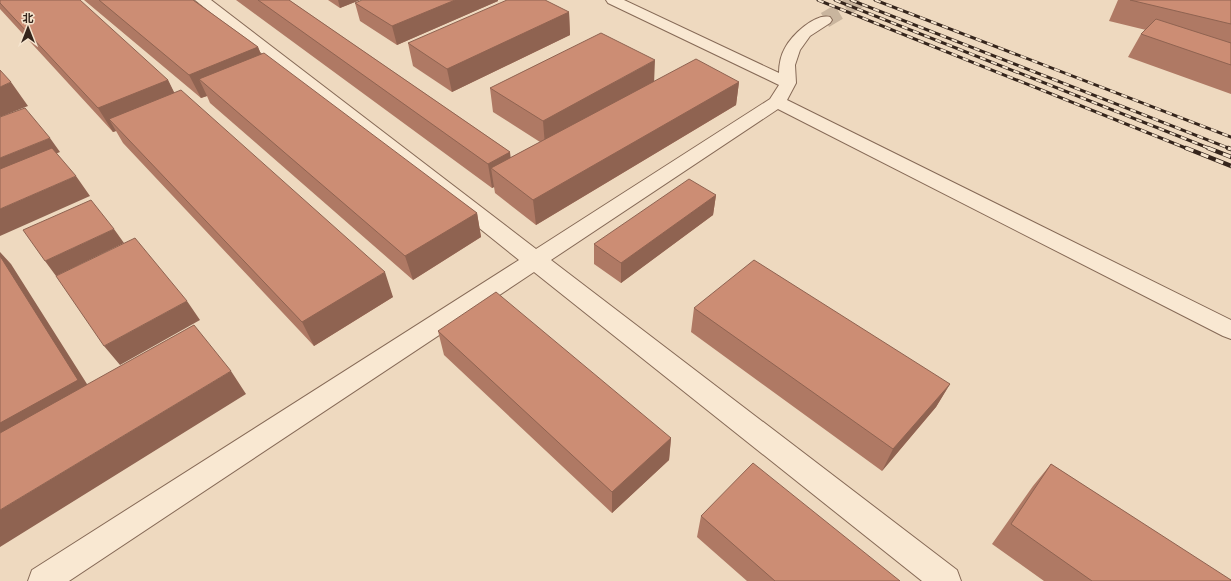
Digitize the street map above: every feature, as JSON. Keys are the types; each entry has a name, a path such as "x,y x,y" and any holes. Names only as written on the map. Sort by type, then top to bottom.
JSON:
{"street":[{"path":"202,0 946,581"},
{"path":"613,0 1231,330"},
{"path":"43,581 535,260 783,92 787,65 792,49 805,33 825,20"}],"building":[{"path":"0,0 80,0 168,80 98,108 0,3"},
{"path":"99,0 193,0 258,47 189,75"},
{"path":"258,0 289,0 510,152 488,164"},
{"path":"362,0 455,0 392,26 355,3"},
{"path":"507,0 545,0 569,12 447,69 408,43"},
{"path":"1130,0 1231,0 1231,24"},
{"path":"1156,19 1231,43 1231,65 1141,34"},
{"path":"601,33 655,60 543,121 490,88"},
{"path":"264,53 477,213 405,256 199,79"},
{"path":"696,59 739,82 533,200 491,168"},
{"path":"0,70 11,82 0,87"},
{"path":"181,90 385,272 302,322 109,119"},
{"path":"25,108 50,138 0,158 0,117"},
{"path":"52,148 76,176 0,209 0,169"},
{"path":"689,179 716,195 621,263 594,244"},
{"path":"91,200 114,229 45,261 23,230"},
{"path":"135,238 187,301 104,346 56,276"},
{"path":"0,256 78,380 0,423"},
{"path":"754,260 950,384 893,449 694,308"},
{"path":"496,292 671,438 612,492 438,331"},
{"path":"194,325 231,371 0,510 0,433"},
{"path":"753,463 900,581 775,581 701,516"},
{"path":"1051,464 1231,581 1092,581 1011,524"}],"tunnel":[{"path":"825,20 859,0"}],"railway":[{"path":"818,0 1188,149"},
{"path":"835,0 1211,149"},
{"path":"851,0 1231,149 1228,148"},
{"path":"875,0 1231,137"},
{"path":"1186,148 1231,166"},
{"path":"1208,148 1231,157"}]}
